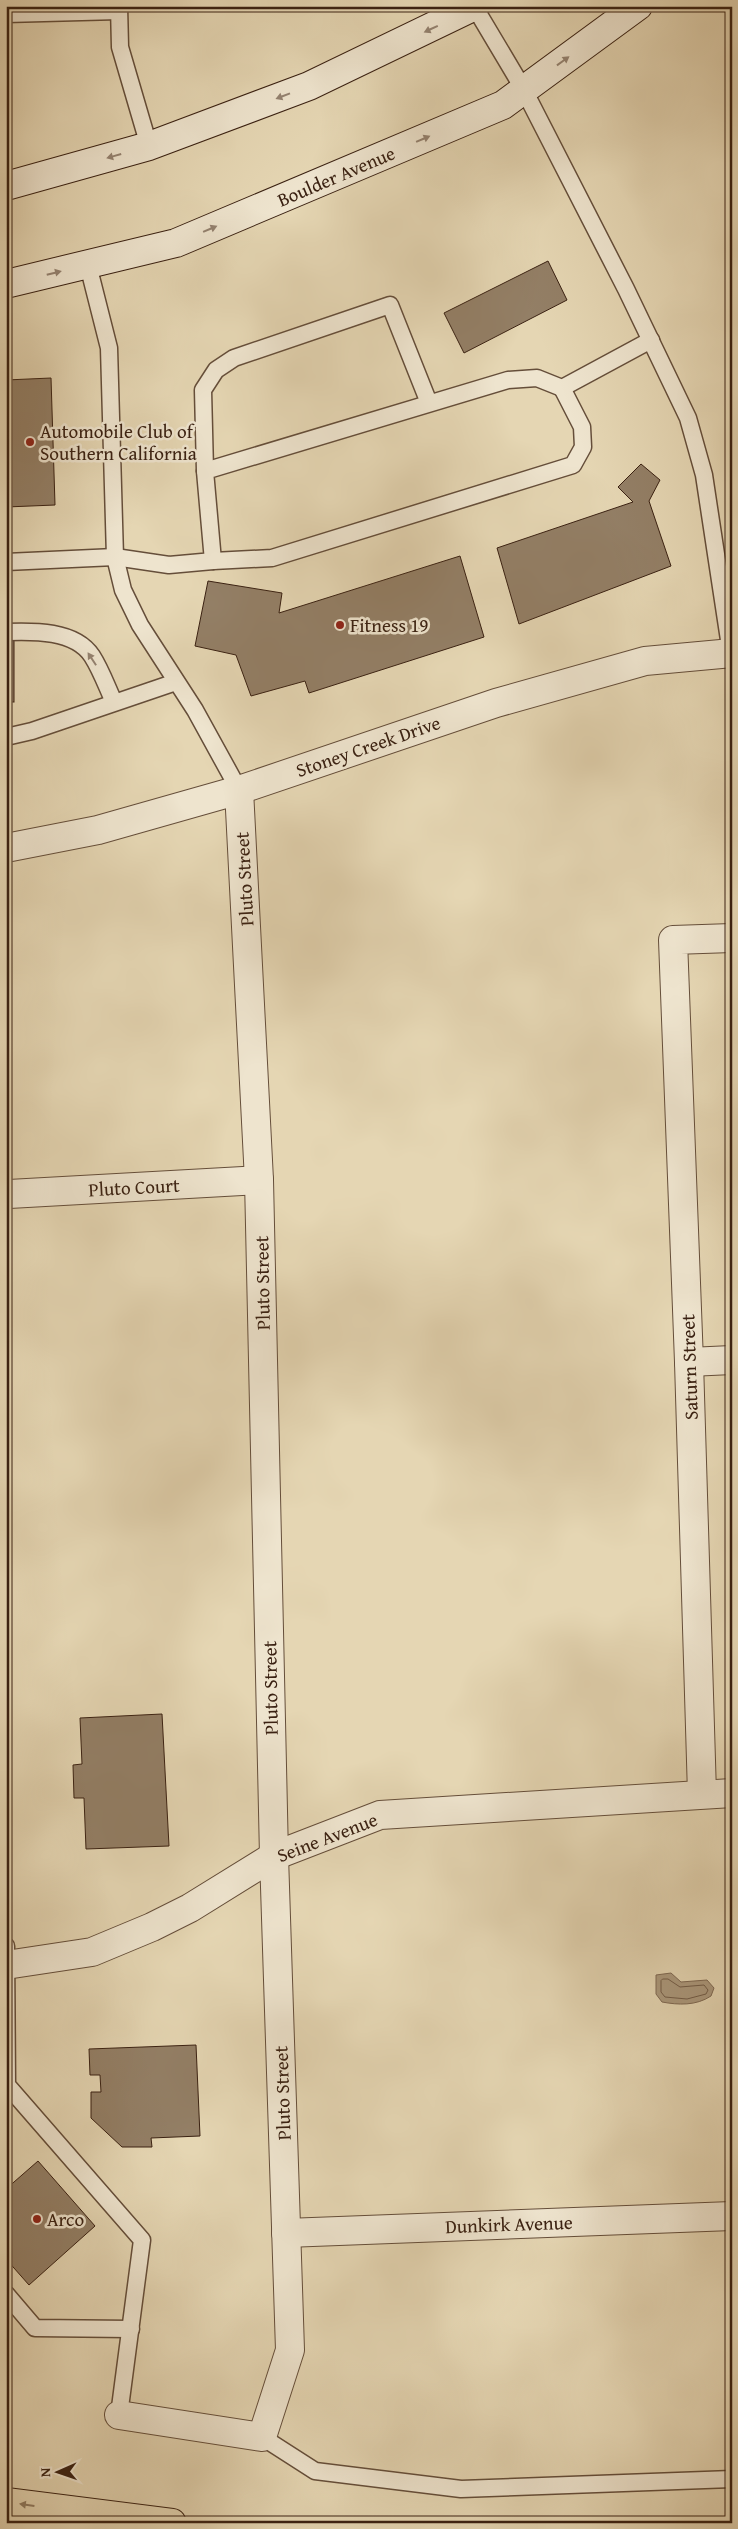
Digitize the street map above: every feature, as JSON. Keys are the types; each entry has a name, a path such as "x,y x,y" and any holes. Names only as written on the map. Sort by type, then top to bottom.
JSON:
{"highway":[{"path":"6,2502 172,2523"}],"street":[{"path":"6,186 149,146 309,86 474,6"},
{"name":"Boulder Avenue","path":"6,284 176,243 503,105 638,6"},
{"name":"Stoney Creek Drive","path":"6,848 98,830 239,790 496,702 645,661 732,653"},
{"name":"Pluto Street","path":"239,790 259,1180 274,1856 290,2350 262,2437"},
{"name":"Saturn Street","path":"702,1794 689,1362 673,940 732,938"},
{"name":"Pluto Court","path":"9,1194 259,1180"},
{"path":"689,1362 732,1360"},
{"name":"Seine Avenue","path":"7,1965 83,1954 101,1949 152,1928 190,1908 274,1856 380,1815 732,1793"},
{"name":"Dunkirk Avenue","path":"286,2233 732,2216"},
{"path":"119,2415 262,2437"}],"lane":[{"path":"474,6 524,90 651,340 688,418 704,475 732,653"},
{"path":"6,14 119,9 120,47 149,146"},
{"path":"88,265 108,348 115,557 123,590 140,625 176,682 239,790"},
{"path":"213,561 205,471 202,390 216,370 234,358 390,305 428,403"},
{"path":"562,388 651,340"},
{"path":"6,562 115,557 169,565 272,558 573,465 583,447 582,427 562,388 537,378 508,380 205,471"},
{"path":"6,632 43,631 69,638 91,655 114,702"},
{"path":"6,737 32,731 176,682"},
{"path":"6,1946 7,2086 142,2240 119,2415"},
{"path":"6,2294 35,2328 131,2329"},
{"path":"262,2437 315,2471 461,2490 732,2479"}],"water":[{"path":"671,1973 681,1982 707,1980 714,1988 711,1996 699,2002 687,2004 662,2002 656,1994 656,1975"}],"building":[{"path":"548,261 567,300 464,353 444,313"},
{"name":"Automobile Club of Southern California","path":"51,378 55,505 6,507 6,380"},
{"path":"641,464 660,480 649,501 671,566 519,624 497,548 633,502 618,487"},
{"name":"Fitness 19","path":"460,556 484,637 309,693 305,681 251,696 236,655 195,646 208,581 282,593 279,613"},
{"path":"6,639 14,639 14,702 6,702"},
{"path":"162,1714 169,1846 86,1849 84,1798 74,1798 73,1765 82,1764 80,1718"},
{"path":"196,2045 200,2136 151,2138 152,2147 122,2147 91,2118 91,2092 101,2092 100,2075 90,2075 89,2049"},
{"path":"38,2161 95,2226 29,2285 6,2259 6,2189"}],"place":[{"name":"Automobile Club of Southern California","path":"30,442"},
{"name":"Fitness 19","path":"340,625"},
{"name":"Arco","path":"37,2219"}]}
